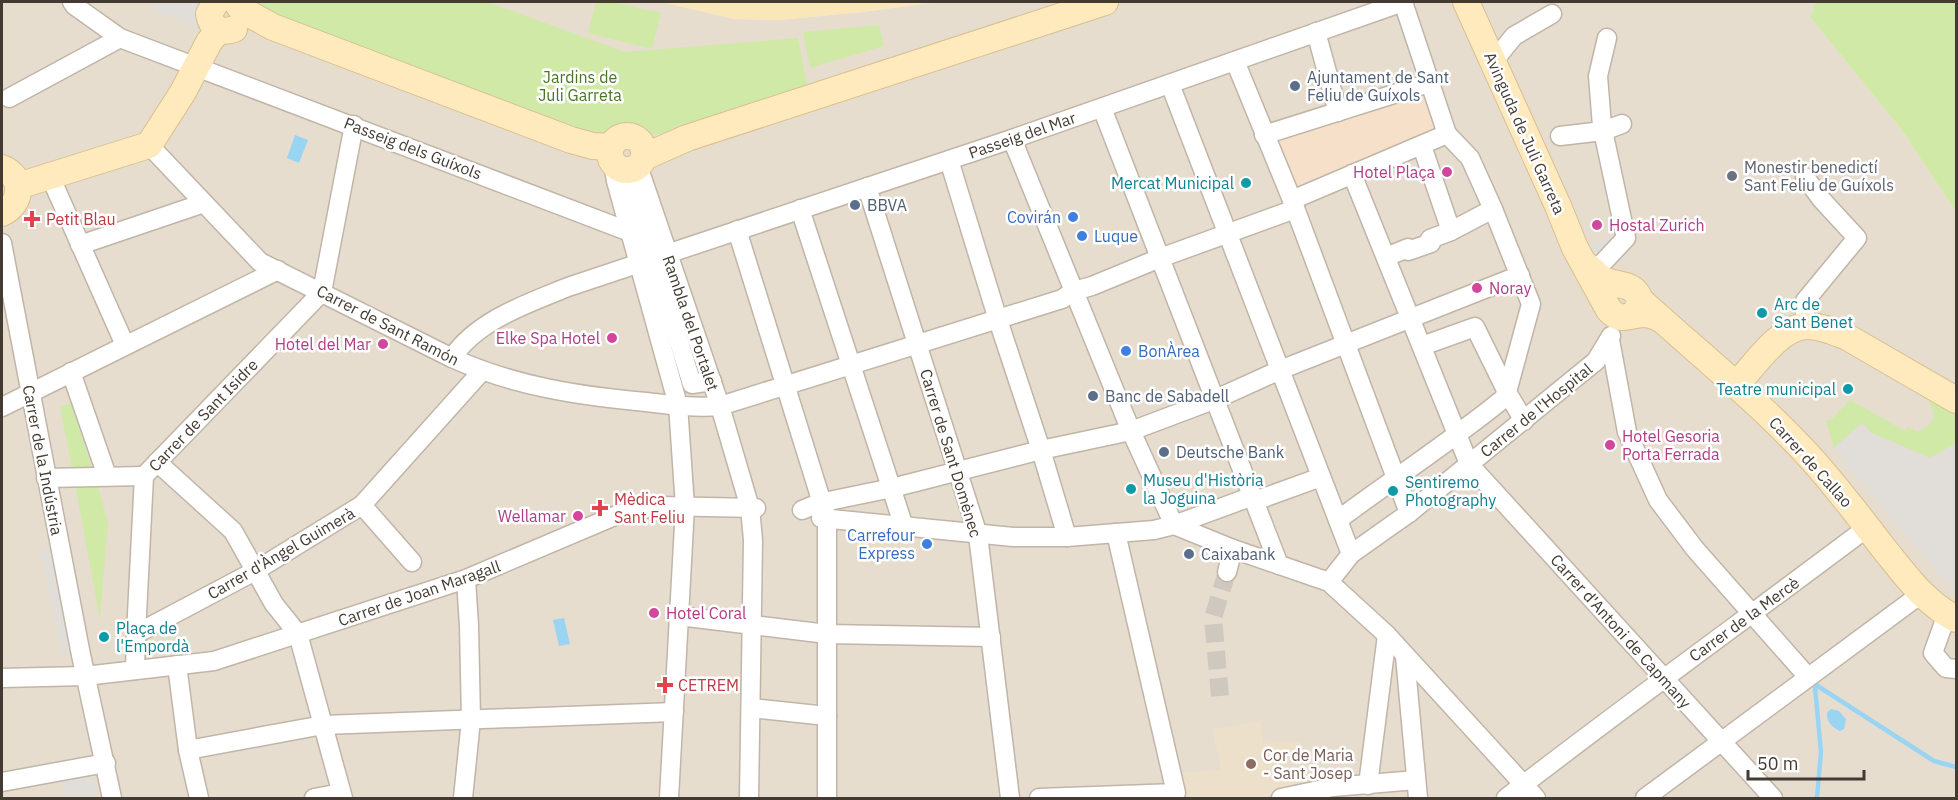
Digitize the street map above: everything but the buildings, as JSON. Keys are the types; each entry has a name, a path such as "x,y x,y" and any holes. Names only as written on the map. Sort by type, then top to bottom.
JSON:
{"main road":[{"path":"634,175 687,138 1105,2"},
{"name":"Avinguda de Juli Garreta","path":"1466,2 1575,248 1621,311"},
{"path":"2,213 16,202 10,177 50,176 149,146 183,92 222,16 264,23 612,155 616,140 624,135 633,136 634,175"},
{"name":"Carrer de Callao","path":"1621,311 1661,319 1737,384 1809,456 1921,594 1952,616"},
{"path":"1737,384 1766,351 1787,332 1805,326 1832,331 1847,337 1956,400"}],"street":[{"name":"Passeig dels Guíxols","path":"72,2 120,38 354,125 630,232"},
{"path":"1338,520 1395,477 1458,435 1503,399 1507,392 1531,304 1470,158 1447,134 1403,2"},
{"name":"Passeig del Mar","path":"452,358 461,344 486,326 523,306 568,287 1102,108 1403,2"},
{"path":"1493,62 1514,36 1552,14"},
{"path":"1316,32 1338,112"},
{"path":"9,98 120,38"},
{"path":"1589,268 1626,238 1603,131 1598,76 1607,38"},
{"path":"1235,61 1293,205 1409,513"},
{"path":"1264,135 1429,83"},
{"path":"1170,84 1352,554"},
{"path":"1102,108 1279,565"},
{"path":"1560,136 1603,131 1622,124"},
{"path":"322,292 354,125"},
{"path":"749,798 753,508 720,406 998,320 1076,292 1160,258 1228,234 1293,205 1352,174 1447,134"},
{"path":"1012,138 1131,429 1183,526 1233,549 1329,582 1387,635 1529,792"},
{"name":"Carrer de Sant Ramón","path":"149,146 260,262 452,358 482,371 521,383 585,397 676,396"},
{"path":"1422,146 1451,231"},
{"name":"Rambla del Portalet","path":"612,155 634,175 653,258 676,396 720,406"},
{"path":"949,160 1067,537"},
{"path":"1352,174 1469,464"},
{"name":"Rambla del Portalet","path":"634,175 630,232 653,258 674,268 720,406"},
{"path":"50,176 125,345"},
{"path":"1805,177 1822,200 1857,238 1806,301 1805,326"},
{"name":"Carrer de Sant Domènec","path":"867,187 978,535 1010,798"},
{"path":"80,245 204,203"},
{"path":"800,209 904,527"},
{"path":"1386,257 1408,248 1408,251 1431,243 1430,239 1451,231 1493,209"},
{"path":"737,230 786,386 818,511 827,634 827,798"},
{"name":"Carrer de la Indústria","path":"2,243 85,676 112,798"},
{"path":"653,258 692,384"},
{"path":"2,407 278,270"},
{"path":"818,511 892,488 1131,429 1216,399 1280,370 1520,275"},
{"name":"Carrer de Sant Isidre","path":"136,634 144,476 322,292"},
{"path":"1621,311 1628,432 1658,500 1695,549 1808,676"},
{"name":"Carrer de l'Hospital","path":"1329,582 1352,554 1409,513 1596,361 1621,311"},
{"path":"1422,346 1475,327 1524,421"},
{"name":"Carrer d'Àngel Guimerà","path":"136,634 255,571 362,505 482,371"},
{"path":"71,372 107,476"},
{"path":"669,798 685,507 676,396 692,384 712,381"},
{"path":"157,462 233,531 274,604 298,634 342,796 314,798"},
{"name":"Carrer d'Antoni de Capmany","path":"1469,464 1773,798"},
{"path":"46,478 144,476"},
{"path":"818,511 904,527 978,535 1067,537 1183,526 1321,477"},
{"path":"362,505 411,561"},
{"name":"Carrer de Joan Maragall","path":"2,678 85,676 214,661 466,579 617,515 658,506 753,508"},
{"name":"Carrer de la Mercè","path":"1506,798 1529,792 1664,678 1754,614 1868,527"},
{"path":"1040,798 1176,792 1116,533"},
{"path":"1227,572 1233,549"},
{"path":"463,798 471,720 466,579"},
{"path":"1645,798 1921,594"},
{"path":"679,616 827,634 991,637"},
{"path":"1952,616 1933,653 1947,668 1956,669"},
{"path":"135,670 136,634"},
{"path":"1368,785 1387,635"},
{"path":"1281,798 1333,793 1368,785 1417,789 1405,656"},
{"path":"177,665 188,750 199,798"},
{"path":"751,708 827,716"},
{"path":"188,750 323,725 674,712"},
{"path":"2,782 106,763"}],"shaded area":[{"path":"2,2 662,2 734,19 779,20 938,2 1816,2 1810,17 1901,129 1956,212 1956,798 2,798"},
{"path":"154,2 205,2 204,18 200,29 153,10 150,7"},
{"path":"1423,90 1439,134 1295,194 1276,137"},
{"path":"1619,234 1627,260 1616,263 1603,262 1588,246"},
{"path":"1862,423 1872,433 1930,458 1956,443 1956,591 1896,524 1834,448"},
{"path":"54,546 74,651 62,653 40,550"},
{"name":"Cor de Maria - Sant Josep","path":"1260,721 1264,744 1283,741 1300,742 1302,754 1280,757 1286,775 1308,772 1314,784 1272,794 1265,798 1185,798 1179,773 1221,770 1212,729"},
{"path":"92,774 97,798 66,798 63,780"}],"green space":[{"name":"Jardins de Juli Garreta","path":"245,2 487,2 625,52 798,38 808,91 688,131 644,135 629,128 617,130 606,141 267,17"},
{"path":"596,2 612,2 661,13 652,49 588,33"},
{"path":"1816,2 1956,2 1956,212 1901,129 1810,17"},
{"path":"879,25 884,46 810,68 803,32"},
{"path":"1932,393 1956,407 1956,443 1930,458 1872,433 1862,423 1834,448 1826,421 1831,420 1850,400 1905,431 1908,427 1917,432 1930,424 1934,417 1929,403"},
{"path":"71,403 92,468 72,469 60,407"},
{"path":"75,484 97,484 108,522 100,620"}],"sand":[{"path":"662,2 938,2 779,20 734,19"}],"water":[{"path":"295,135 308,140 299,163 287,158"},
{"path":"564,618 570,644 559,646 553,620"},
{"path":"1831,709 1839,711 1846,719 1844,729 1840,731 1829,722 1827,713"}],"waterway":[{"path":"1813,683 1934,761 1956,767"},
{"path":"1815,687 1821,752 1817,798"}],"tunnel":[{"path":"1220,696 1213,618 1227,572"}],"place":[{"name":"Ajuntament de Sant Feliu de Guíxols","path":"1295,86"},
{"name":"Hotel Plaça","path":"1447,172"},
{"name":"Monestir benedictí Sant Feliu de Guíxols","path":"1732,176"},
{"name":"Mercat Municipal","path":"1246,183"},
{"name":"BBVA","path":"855,205"},
{"name":"Covirán","path":"1073,217"},
{"name":"Petit Blau","path":"32,219"},
{"name":"Hostal Zurich","path":"1597,225"},
{"name":"Luque","path":"1082,236"},
{"name":"Noray","path":"1477,288"},
{"name":"Arc de Sant Benet","path":"1762,313"},
{"name":"Elke Spa Hotel","path":"612,338"},
{"name":"Hotel del Mar","path":"383,344"},
{"name":"BonÀrea","path":"1126,351"},
{"name":"Teatre municipal","path":"1848,389"},
{"name":"Banc de Sabadell","path":"1093,396"},
{"name":"Hotel Gesoria Porta Ferrada","path":"1610,445"},
{"name":"Deutsche Bank","path":"1164,452"},
{"name":"Museu d'Història la Joguina","path":"1131,489"},
{"name":"Sentiremo Photography","path":"1393,491"},
{"name":"Mèdica Sant Feliu","path":"600,508"},
{"name":"Wellamar","path":"578,516"},
{"name":"Carrefour Express","path":"927,544"},
{"name":"Caixabank","path":"1189,554"},
{"name":"Hotel Coral","path":"654,613"},
{"name":"Plaça de l'Empordà","path":"104,637"},
{"name":"CETREM","path":"665,685"},
{"name":"Cor de Maria - Sant Josep","path":"1251,764"}]}
